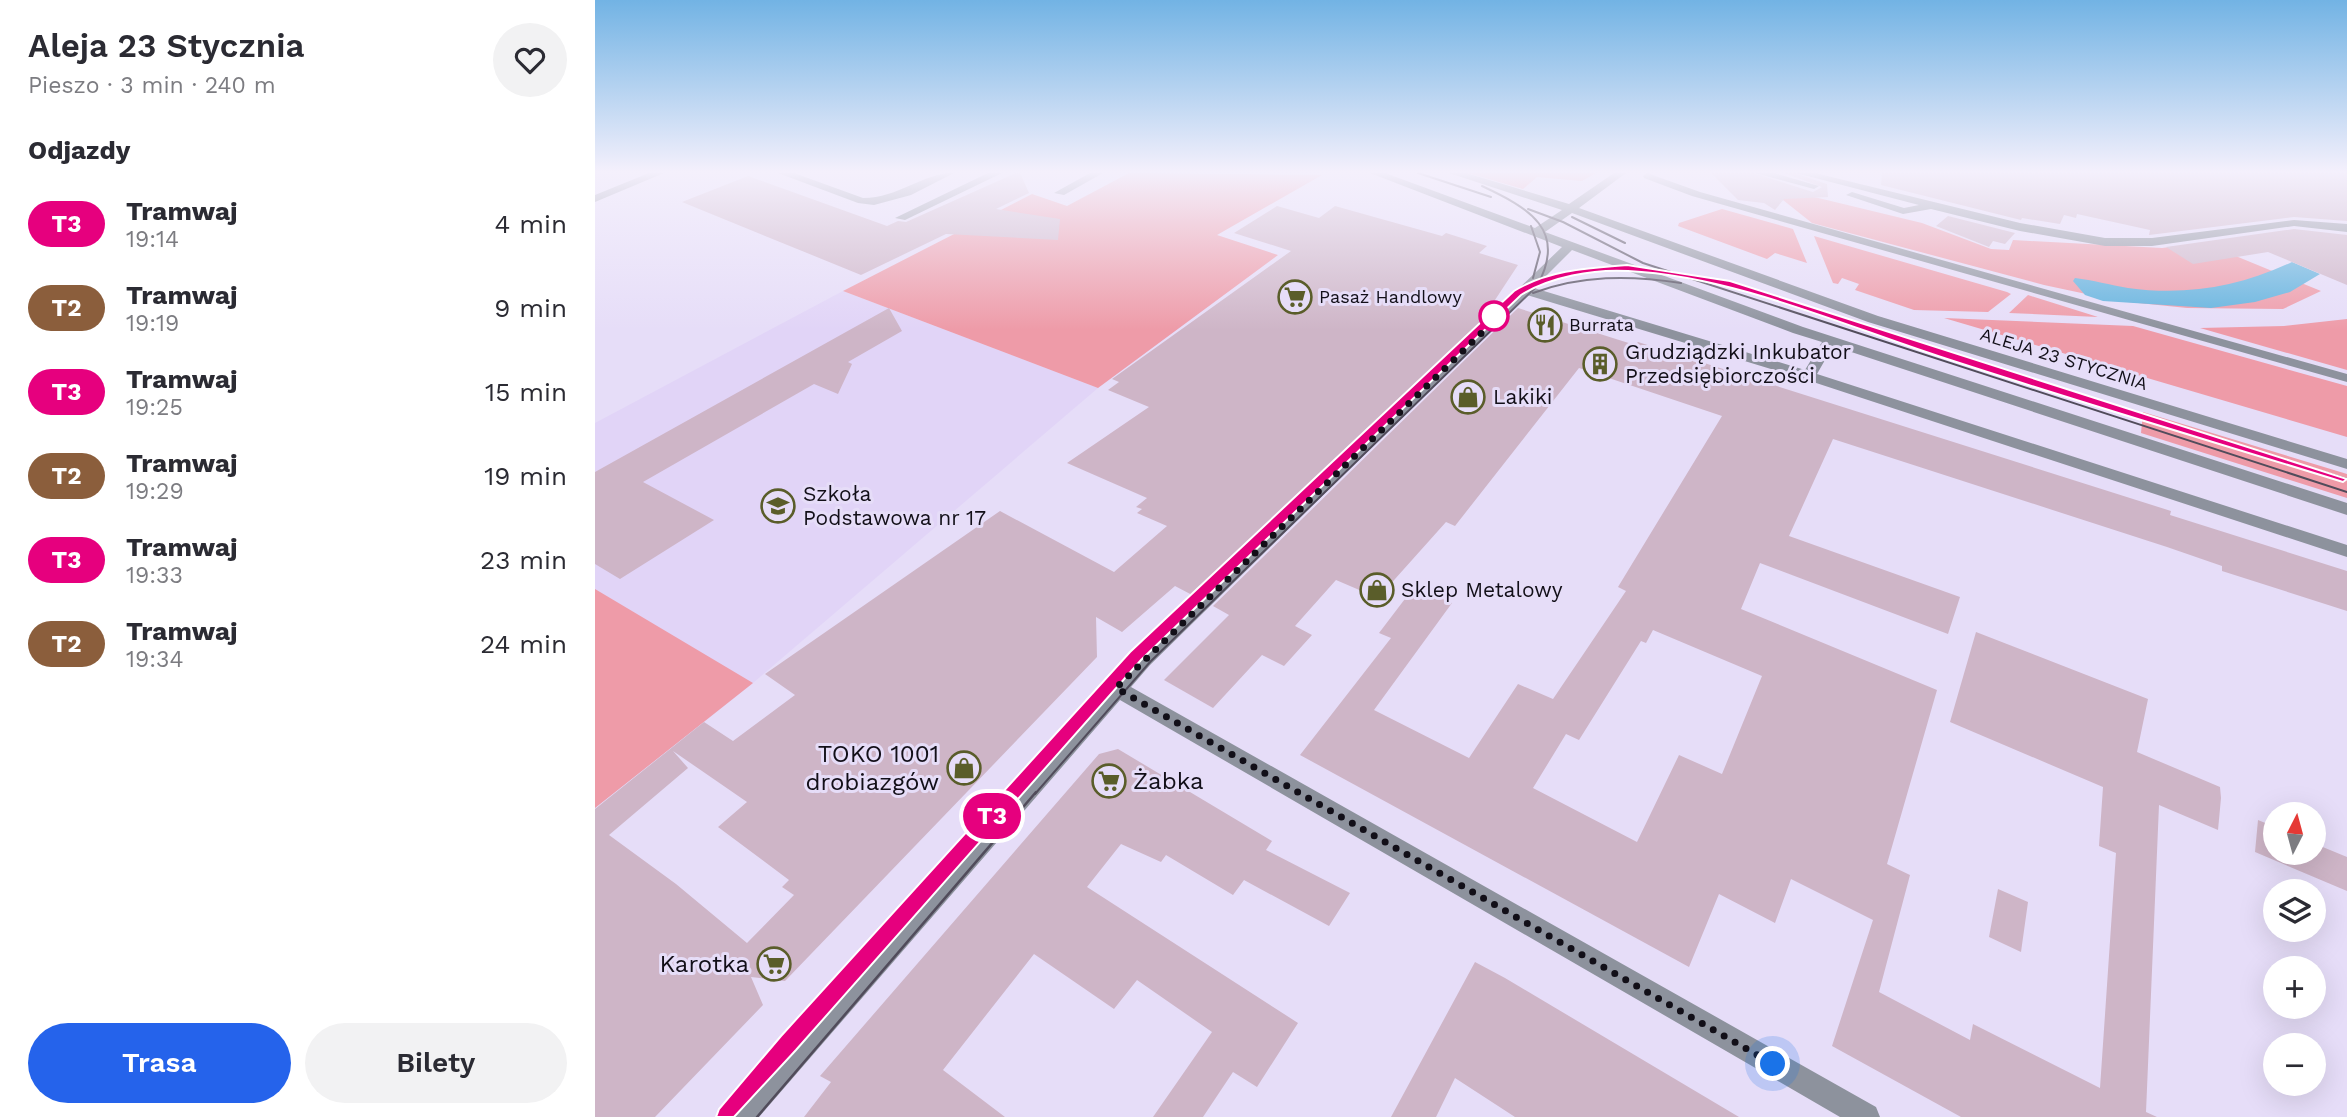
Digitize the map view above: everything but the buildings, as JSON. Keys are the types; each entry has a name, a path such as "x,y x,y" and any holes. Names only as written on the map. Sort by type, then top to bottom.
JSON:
{"street":[{"path":"1515,225 1830,340 2347,509"},
{"path":"1536,233 1548,225"},
{"name":"ALEJA 23 STYCZNIA","path":"1616,225 1873,320 2347,464"},
{"path":"1807,225 2347,377"},
{"path":"2020,225 2067,236 2129,244 2277,225"},
{"path":"2321,225 2344,227"},
{"path":"741,1117 1116,688 1569,247"},
{"path":"1526,290 1808,376 2347,551"},
{"path":"1808,376 1830,340"},
{"path":"1116,688 1866,1117"}],"shaded area":[{"path":"971,225 1234,225 1217,235 1278,255 1098,388 843,291"},
{"path":"1779,225 1793,229 1807,263 1775,253 1767,259 1678,226"},
{"path":"1820,225 1928,225 1991,249 2009,250 2013,240 2162,248 2204,243 2321,291 2283,309 2187,308 2119,301 2044,285"},
{"path":"1814,236 2011,294 1988,312 1914,310 1855,290 1859,284 1842,278 1838,284 1833,283"},
{"name":"Szkoła Podstawowa nr 17","path":"843,291 1098,388 753,683 595,808 595,423"},
{"path":"2028,295 2098,317 2009,313"},
{"path":"1944,318 2133,326 2347,386 2347,437"},
{"path":"2347,319 2347,370 2200,328 2284,326"},
{"path":"2143,412 2347,474 2347,498 2141,433"},
{"path":"595,589 753,683 595,808"}],"water":[{"path":"2292,262 2320,274 2290,292 2255,302 2211,308 2103,301 2085,295 2073,281 2075,278 2128,288 2191,290 2252,278"}],"tram line":[{"path":"1035,794 1150,662 1537,286 1548,250 1546,236 1540,225"},
{"path":"1569,225 1643,263 2347,492"},
{"path":"1589,225 1625,243"},
{"path":"1531,226 1540,252 1533,278"},
{"name":"T3","path":"727,1117 788,1043 1136,656 1517,293 1534,283 1596,269 1627,268 1689,275 1727,284 1980,366 2347,479"},
{"path":"1533,293 1569,283 1606,278 1681,283"},
{"path":"2149,419 2347,479"},
{"path":"1012,794 1136,656 1348,454"},
{"path":"727,1117 788,1043 1013,792"},
{"path":"757,1117 1036,792"}],"place":[{"name":"Pasaż Handlowy","path":"1295,297"},
{"name":"Burrata","path":"1545,325"},
{"name":"Grudziądzki Inkubator Przedsiębiorczości","path":"1600,364"},
{"name":"Lakiki","path":"1468,397"},
{"name":"Szkoła Podstawowa nr 17","path":"778,506"},
{"name":"Sklep Metalowy","path":"1377,590"},
{"name":"TOKO 1001 drobiazgów","path":"964,768"},
{"name":"Żabka","path":"1109,781"},
{"name":"Karotka","path":"774,964"}],"route":[{"path":"1494,316 1502,313 1116,688 1773,1064"}]}
